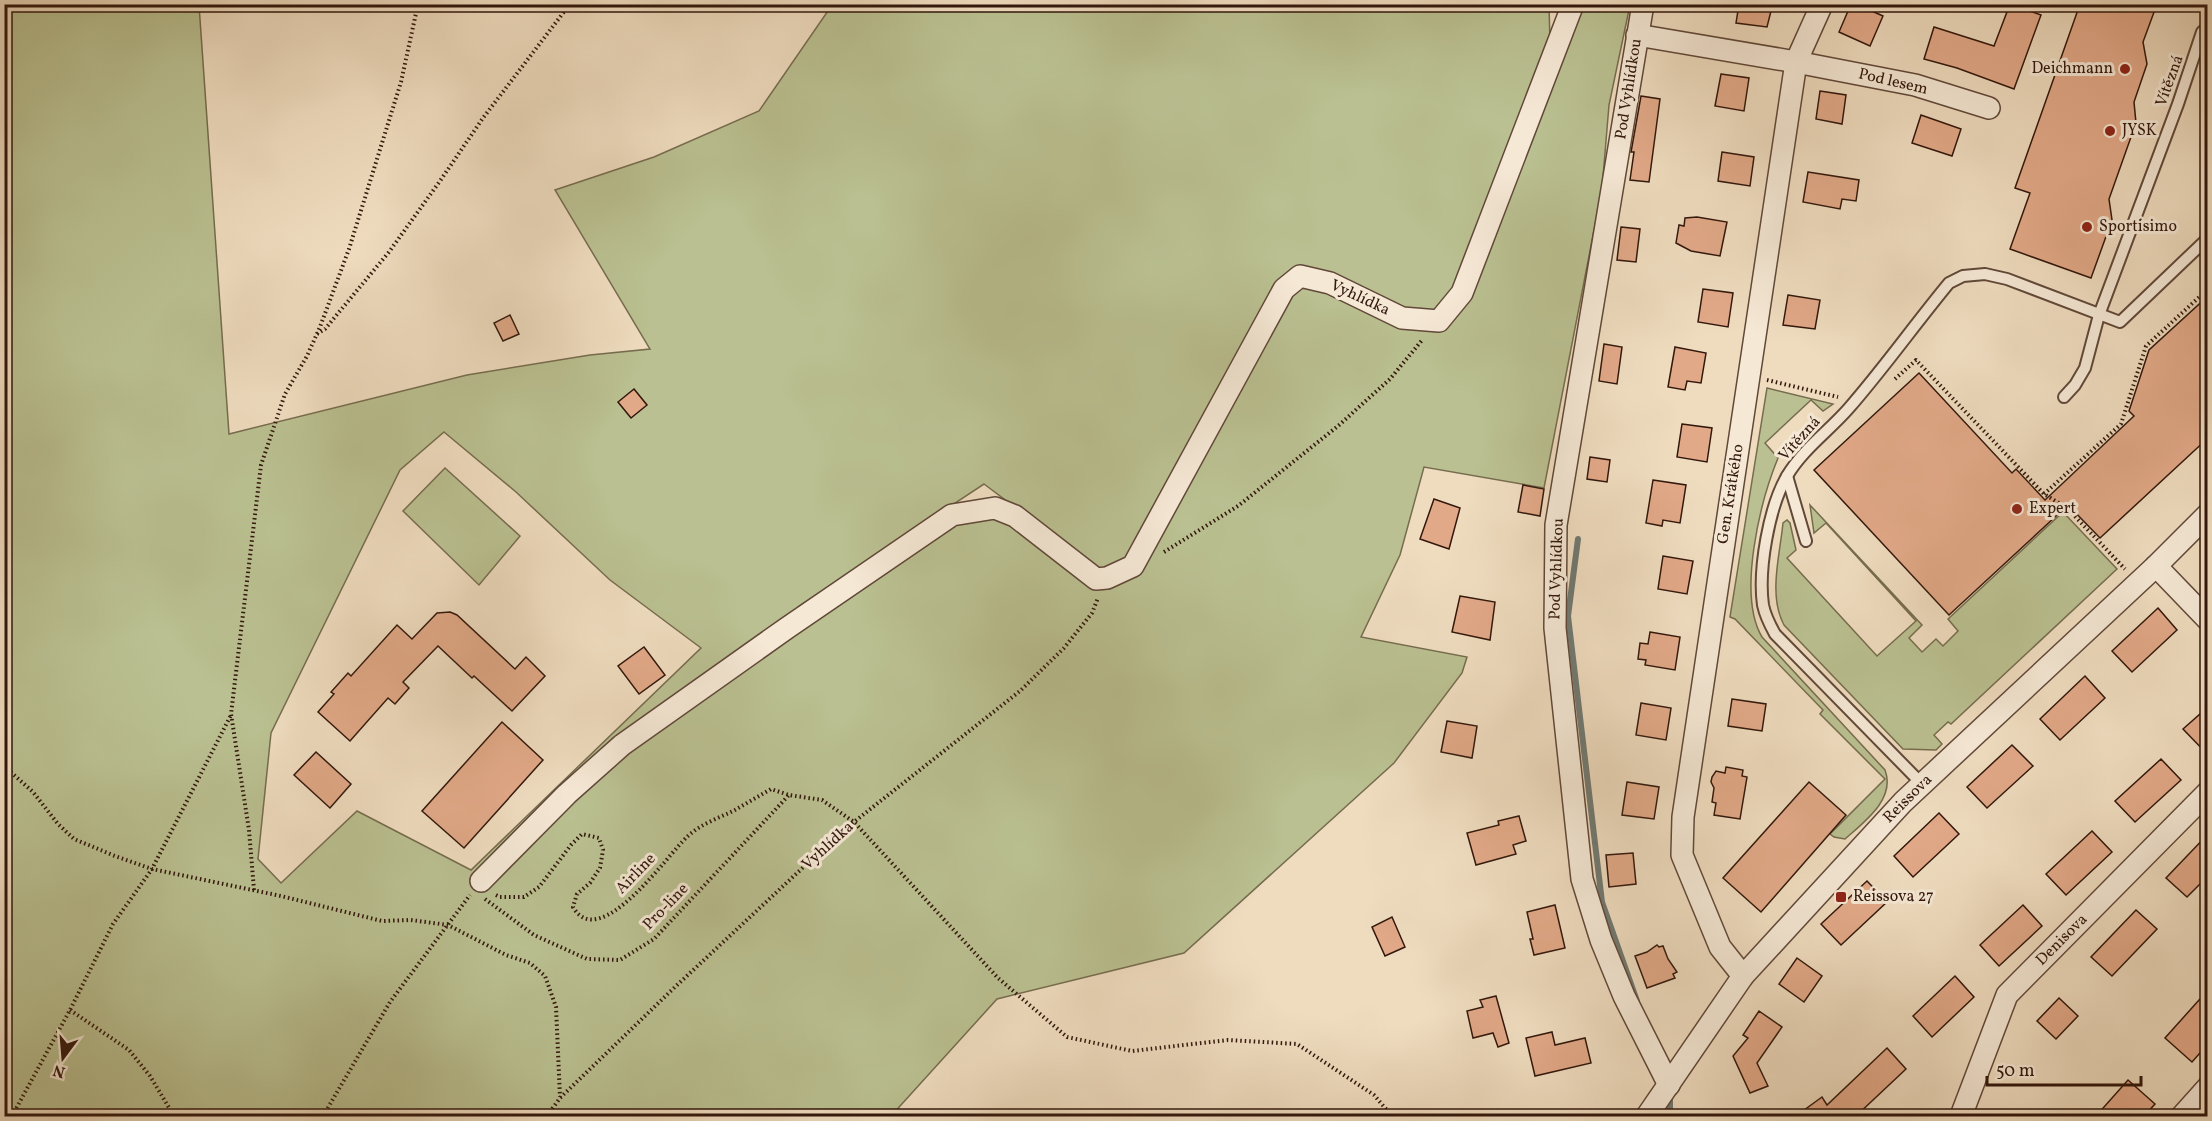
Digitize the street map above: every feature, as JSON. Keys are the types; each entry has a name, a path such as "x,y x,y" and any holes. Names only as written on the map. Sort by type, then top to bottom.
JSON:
{"street":[{"path":"1439,321 1462,293 1573,4"},
{"name":"Pod Vyhlídkou","path":"1643,4 1556,525 1555,628 1582,879 1601,940 1624,996 1669,1085"},
{"name":"Gen. Krátkého","path":"1743,976 1720,947 1682,855 1684,805 1796,62 1822,4"},
{"name":"Pod lesem","path":"1637,35 1915,85 1989,108"},
{"name":"Vyhlídka","path":"1133,566 1284,289 1300,276 1330,283 1402,318 1439,321"},
{"path":"478,885 567,794 622,746 787,628 952,515 995,508 1015,516 1096,579 1107,578 1133,566"},
{"name":"Reissova","path":"1647,1116 1743,976 1903,802 2138,583 2208,514"},
{"path":"2156,566 2208,620"},
{"name":"Denisova","path":"1960,1116 2007,995 2208,792"},
{"path":"2182,1116 2208,1087"}],"lane":[{"name":"Vítězná","path":"2064,398 2085,368 2099,315 2178,104 2202,32 2208,27"},
{"name":"Vítězná","path":"1922,784 1775,634 1767,620 1763,604 1763,584 1769,523 1787,476 1801,456 1854,401 1949,283 1963,276 1985,274 2007,279 2120,322 2208,238"},
{"path":"1787,476 1806,541"}],"path":[{"path":"254,890 249,830 231,714 261,465 285,394 316,334 335,289 384,141 418,4"},
{"path":"316,334 325,329 389,252 483,118 570,4"},
{"path":"2044,494 2121,424 2146,346 2208,289"},
{"path":"1133,566 1167,551 1238,506 1329,433 1390,379 1439,321"},
{"path":"1892,382 1916,360 2044,494 2067,508 2138,583"},
{"path":"1749,376 1854,401"},
{"name":"Vyhlídka","path":"547,1116 560,1098 675,987 854,822 1020,691 1064,648 1092,613 1107,578"},
{"path":"12,1116 70,1010 113,924 152,869 231,714"},
{"path":"4,766 33,792 58,824 74,839 152,869 254,890 382,921 411,920 448,924 506,955 530,963 544,976 556,1007 560,1098"},
{"name":"Airline","path":"478,885 500,897 524,897 539,887 582,834 599,838 603,850 600,868 590,883 577,894 573,907 577,914 587,919 603,917 628,902 687,836 771,789 789,795"},
{"path":"789,795 822,800 854,822 998,978 1067,1037 1132,1051 1228,1040 1297,1044 1374,1095 1392,1116"},
{"name":"Pro-line","path":"478,885 534,935 586,959 620,960 654,939 789,795"},
{"path":"323,1116 390,1002 478,885"},
{"path":"70,1010 129,1050 150,1076 174,1116"}],"green space":[{"path":"5,5 199,5 229,434 467,375 590,355 650,349 555,190 654,157 759,111 832,5 1549,5 1550,42 1584,5 1630,5 1609,105 1602,189 1544,488 1424,467 1400,555 1361,637 1467,657 1462,673 1394,763 1184,953 997,999 891,1116 5,1116","holes":["444,432 516,492 610,580 701,648 471,870 357,811 281,883 258,859 271,733 400,470","984,484 1072,550 977,511 857,593 798,607"]},
{"path":"1767,388 1833,404 1823,411 1811,400 1765,443 1778,458 1758,523 1751,574 1751,598 1755,619 1762,637 1885,770 1886,791 1882,800 1869,817 1845,839 1830,834 1885,779 1820,714 1823,710 1735,619 1730,617"},
{"path":"445,468 520,536 479,585 403,511"},
{"path":"1810,505 1922,625 1909,638 1922,652 1936,639 1943,646 1958,631 1948,619 2063,512 2117,569 1951,724 1948,722 1934,735 1942,744 1936,750 1903,749 1784,625 1779,613 1776,575 1783,523 1787,520 1790,523 1796,550 1787,558 1877,656 1916,621 1826,523 1814,533"}],"building":[{"path":"1739,4 1769,4 1768,10 1771,11 1767,27 1736,23"},
{"path":"1851,4 1883,16 1870,46 1839,32"},
{"path":"2010,4 2041,15 2014,89 1957,68 1924,59 1934,27 1994,46"},
{"path":"2080,4 2157,4 2143,42 2147,64 2134,102 2136,123 2109,199 2112,220 2091,278 2010,249 2030,193 2015,188"},
{"path":"1721,74 1749,78 1744,111 1715,106"},
{"path":"1820,91 1846,95 1842,124 1816,119"},
{"path":"1641,96 1660,99 1649,182 1630,180 1634,152 1631,152"},
{"path":"1921,115 1961,129 1952,156 1912,143"},
{"path":"1722,152 1754,157 1750,186 1718,181"},
{"path":"1808,172 1859,180 1856,201 1842,199 1840,209 1803,202"},
{"path":"1697,217 1727,222 1720,256 1691,251 1676,243 1679,225 1684,226 1685,218"},
{"path":"1621,227 1640,229 1636,262 1617,260"},
{"path":"1703,289 1733,293 1728,327 1698,322"},
{"path":"1788,295 1820,300 1815,329 1783,325"},
{"path":"2208,296 2208,438 2100,538 2068,505 1949,615 1814,470 1919,373 2012,473 2016,469 2045,500 2134,416 2129,411 2149,350"},
{"path":"510,315 519,334 503,341 494,323"},
{"path":"1604,344 1622,347 1617,384 1599,381"},
{"path":"1675,347 1706,353 1701,383 1687,381 1685,390 1668,387"},
{"path":"634,389 647,405 631,418 618,402"},
{"path":"1682,424 1712,428 1707,462 1677,457"},
{"path":"1590,457 1610,460 1607,482 1587,479"},
{"path":"1653,480 1686,485 1680,523 1663,520 1662,526 1646,523"},
{"path":"1523,485 1544,489 1540,516 1518,512"},
{"path":"1434,499 1460,508 1449,549 1420,539"},
{"path":"1663,556 1693,561 1687,594 1658,589"},
{"path":"1460,596 1495,602 1490,640 1452,632"},
{"path":"2158,608 2177,630 2132,672 2112,651"},
{"path":"450,612 457,615 515,669 526,657 545,676 512,711 438,646 403,682 409,688 395,704 388,698 350,741 318,712 334,694 331,692 348,673 351,676 397,625 412,639 437,613"},
{"path":"1650,632 1680,637 1675,670 1645,665 1646,660 1638,659 1640,643 1648,644"},
{"path":"644,647 665,675 639,694 618,666"},
{"path":"2085,676 2105,698 2060,740 2040,719"},
{"path":"1732,699 1766,704 1762,731 1728,726"},
{"path":"1641,703 1671,708 1666,740 1636,735"},
{"path":"2208,707 2208,755 2183,729"},
{"path":"1447,721 1477,726 1472,758 1441,752"},
{"path":"502,722 543,760 464,848 422,811"},
{"path":"2012,745 2033,766 1987,808 1967,787"},
{"path":"316,752 351,784 330,808 294,775"},
{"path":"2161,759 2181,780 2135,822 2115,801"},
{"path":"1726,767 1743,770 1742,776 1747,777 1740,819 1714,815 1716,803 1712,802 1714,788 1711,782 1712,777 1716,771 1725,773"},
{"path":"1627,782 1659,787 1654,819 1622,815"},
{"path":"1809,782 1846,815 1761,912 1723,878"},
{"path":"1939,813 1959,834 1913,877 1894,856"},
{"path":"1519,816 1526,841 1513,845 1516,854 1476,865 1467,833 1499,825 1498,821"},
{"path":"2092,831 2112,852 2066,895 2046,874"},
{"path":"2208,834 2208,876 2187,897 2166,878"},
{"path":"1633,853 1636,884 1609,887 1606,855"},
{"path":"1867,881 1887,902 1841,945 1821,924"},
{"path":"1555,905 1565,948 1534,955 1527,912"},
{"path":"2023,905 2042,926 1999,966 1980,945"},
{"path":"2136,910 2157,929 2112,976 2091,957"},
{"path":"1392,917 1405,947 1385,956 1372,927"},
{"path":"1657,945 1663,946 1677,972 1673,974 1675,978 1647,988 1635,956"},
{"path":"1797,958 1822,976 1804,1002 1779,984"},
{"path":"1955,976 1974,997 1932,1037 1913,1016"},
{"path":"2208,990 2208,1044 2192,1062 2165,1038"},
{"path":"1496,996 1509,1043 1498,1047 1493,1033 1473,1038 1467,1011 1483,1007 1480,1000"},
{"path":"2059,998 2078,1016 2056,1039 2037,1021"},
{"path":"1759,1011 1782,1027 1757,1063 1768,1086 1750,1093 1733,1056 1748,1038 1743,1035"},
{"path":"1552,1032 1555,1045 1585,1038 1591,1063 1535,1076 1526,1038"},
{"path":"1887,1048 1906,1069 1856,1116 1796,1116 1822,1097 1827,1105"},
{"path":"2128,1080 2155,1104 2144,1116 2096,1116"}],"waterway":[{"path":"1578,539 1568,616 1602,902 1637,1001"},
{"path":"1670,1095 1670,1116"}],"place":[{"name":"Deichmann","path":"2125,69"},
{"name":"JYSK","path":"2110,131"},
{"name":"Sportisimo","path":"2087,227"},
{"name":"Expert","path":"2017,509"},
{"name":"Reissova 27","path":"1841,897"}]}
